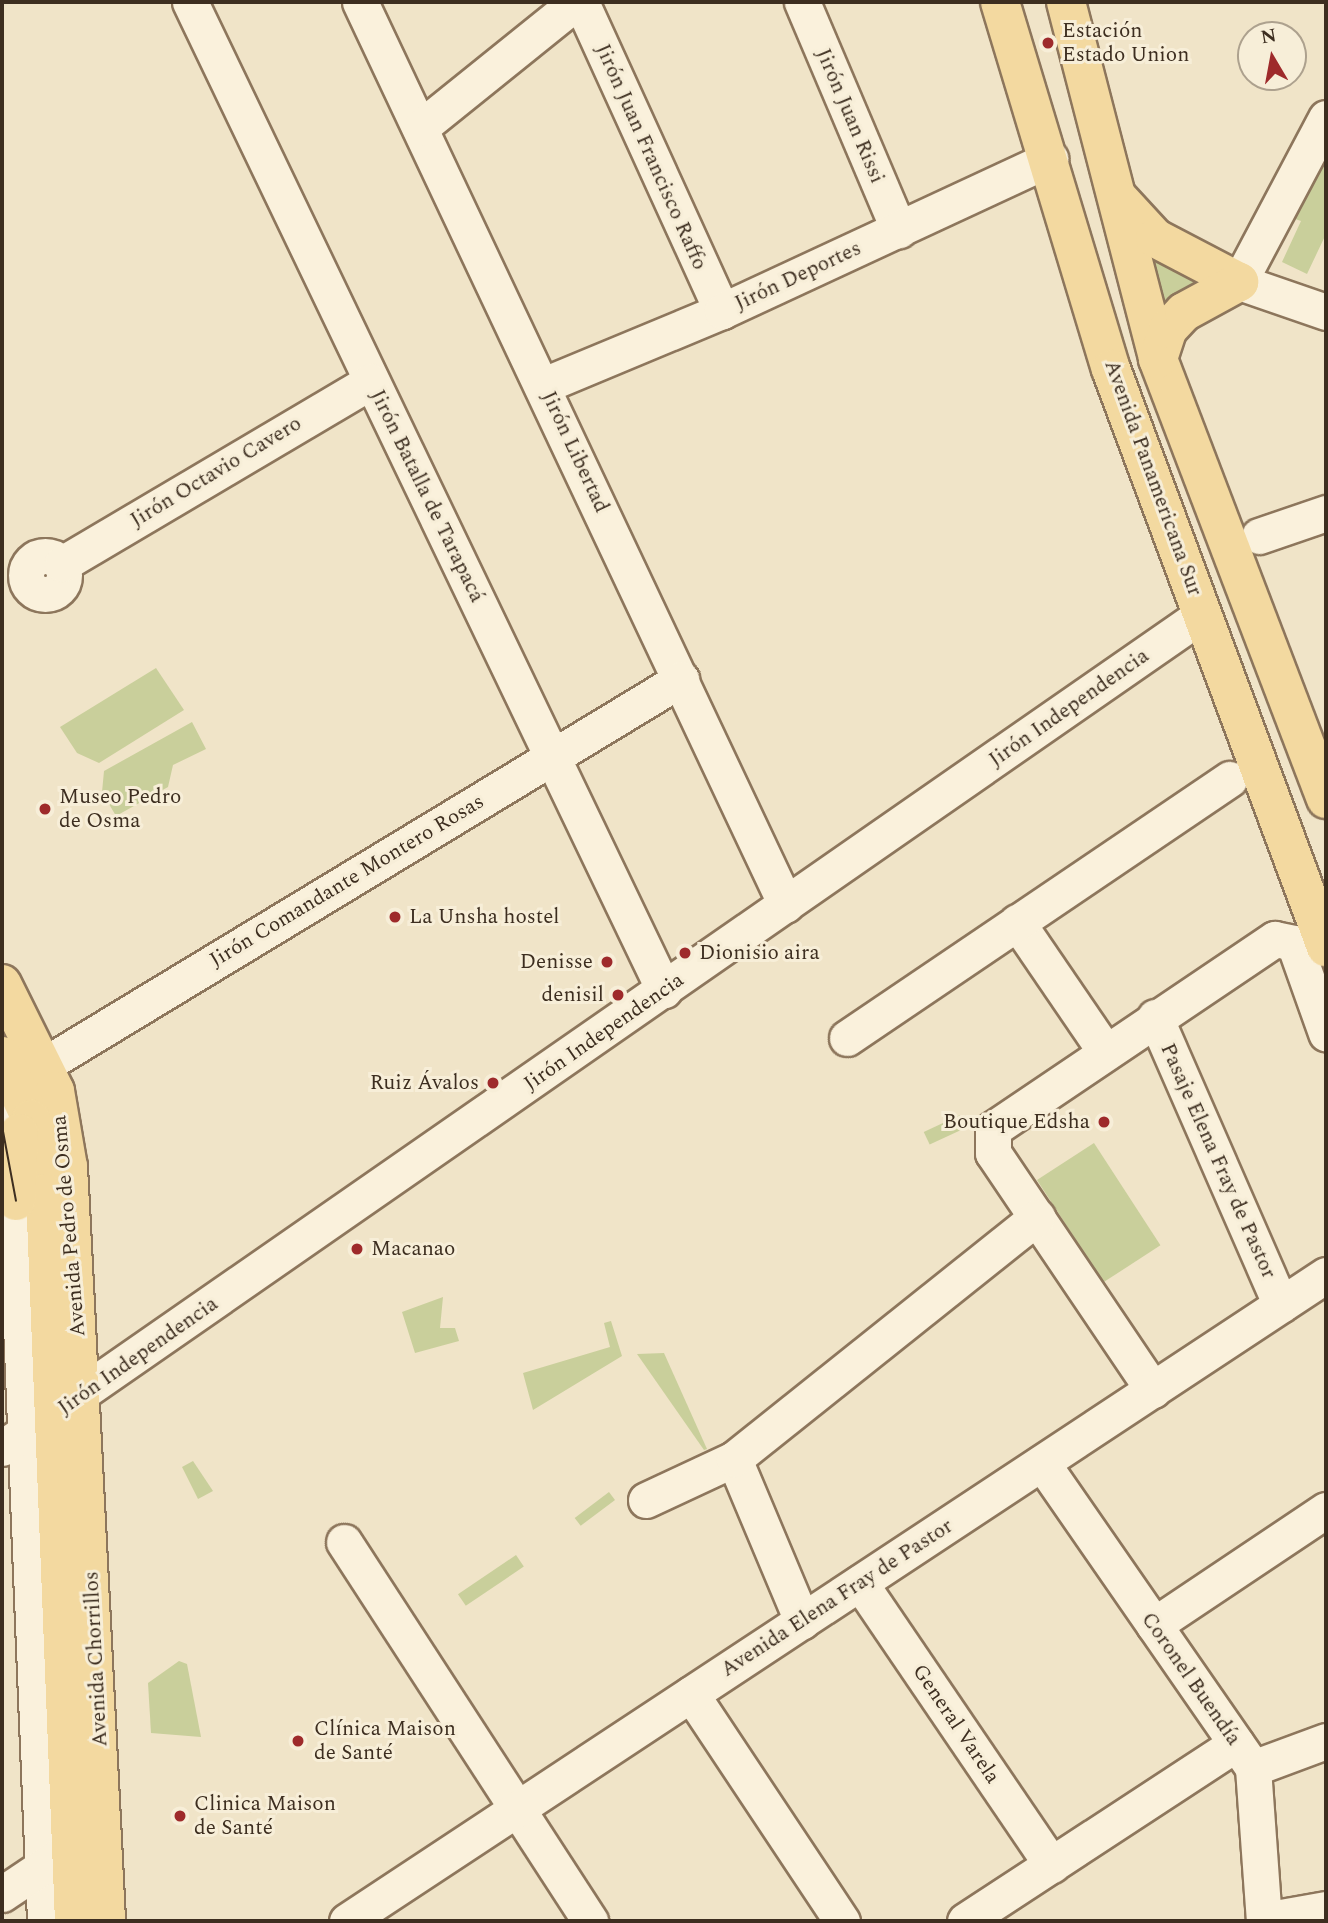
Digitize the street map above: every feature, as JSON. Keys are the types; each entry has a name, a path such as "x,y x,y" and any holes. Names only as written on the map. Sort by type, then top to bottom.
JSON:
{"main road":[{"name":"Avenida Panamericana Sur","path":"1000,2 1090,293 1203,614 1310,945"},
{"path":"1066,2 1118,198 1142,242 1158,359 1326,799"},
{"path":"1090,293 1113,256 1142,242 1239,282"},
{"path":"1158,359 1168,329 1184,312 1239,282"},
{"name":"Avenida Pedro de Osma","path":"2,984 44,1184 40,1423"},
{"name":"Avenida Pedro de Osma","path":"2,1056 23,1091"},
{"path":"16,1202 23,1091"},
{"name":"Avenida Chorrillos","path":"40,1423 78,1625 84,1748 106,1921"},
{"name":"Avenida Chorrillos","path":"74,1921 57,1857 84,1748"}],"street":[{"name":"Jirón Batalla de Tarapacá","path":"190,2 664,990"},
{"name":"Jirón Libertad","path":"360,2 544,386 786,905"},
{"path":"420,128 579,2"},
{"name":"Jirón Juan Francisco Raffo","path":"579,2 722,311"},
{"name":"Jirón Juan Rissi","path":"802,2 899,230"},
{"path":"1326,118 1239,282 1326,312"},
{"name":"Jirón Deportes","path":"544,386 722,311 1050,159"},
{"name":"Jirón Octavio Cavero","path":"62,564 371,381"},
{"path":"1259,536 1326,513"},
{"name":"Jirón Independencia","path":"40,1423 1203,614"},
{"name":"Jirón Comandante Montero Rosas","path":"23,1091 552,756 681,679"},
{"path":"847,1038 1230,779"},
{"path":"1017,922 1105,1051"},
{"path":"734,1459 804,1605 1141,1384 1037,1217 993,1153 989,1135 1105,1051 1266,943 1310,945 1326,1033"},
{"name":"Pasaje Elena Fray de Pastor","path":"1155,1017 1281,1306"},
{"path":"2,1156 16,1202 40,1423"},
{"path":"646,1500 734,1459 1037,1217"},
{"name":"Avenida Elena Fray de Pastor","path":"347,1921 691,1694 804,1605 860,1583 1042,1463 1141,1384 1281,1306 1326,1275"},
{"name":"Avenida Chorrillos","path":"40,1423 57,1857 45,1921"},
{"name":"Coronel Buendía","path":"1042,1463 1245,1756 1264,1921"},
{"path":"1154,1625 1326,1510"},
{"path":"344,1542 590,1921"},
{"name":"General Varela","path":"860,1583 1052,1864"},
{"path":"691,1694 842,1921"},
{"path":"965,1921 1052,1864 1245,1756 1326,1741"},
{"path":"2,1894 57,1857"},
{"path":"1264,1921 1326,1909"}],"green space":[{"path":"1326,149 1326,234 1307,274 1282,262 1301,221 1292,218"},
{"path":"1143,250 1199,278 1162,312"},
{"path":"156,668 184,710 99,763 77,753 60,727"},
{"path":"192,722 206,749 173,765 168,787 116,816 102,792 104,771"},
{"path":"960,1115 966,1128 930,1145 924,1132"},
{"path":"1094,1143 1160,1245 1103,1282 1037,1180"},
{"path":"443,1297 440,1328 455,1328 459,1341 415,1353 402,1312"},
{"path":"611,1321 622,1356 533,1410 523,1373 610,1347 604,1323"},
{"path":"664,1353 707,1449 704,1450 637,1354"},
{"path":"193,1461 213,1491 198,1499 182,1467"},
{"path":"609,1492 615,1500 581,1526 575,1518"},
{"path":"516,1555 524,1567 466,1606 458,1594"},
{"path":"179,1661 187,1664 201,1737 151,1733 148,1683"}],"tram line":[{"path":"2,1126 16,1201"}],"place":[{"name":"Estación Estado Union","path":"1048,43"},
{"name":"Museo Pedro de Osma","path":"45,809"},
{"name":"La Unsha hostel","path":"395,917"},
{"name":"Dionisio aira","path":"685,953"},
{"name":"Denisse","path":"607,962"},
{"name":"denisil","path":"618,995"},
{"name":"Ruiz Ávalos","path":"493,1083"},
{"name":"Boutique Edsha","path":"1104,1122"},
{"name":"Macanao","path":"357,1249"},
{"name":"Clínica Maison de Santé","path":"298,1741"},
{"name":"Clinica Maison de Santé","path":"180,1816"}]}
